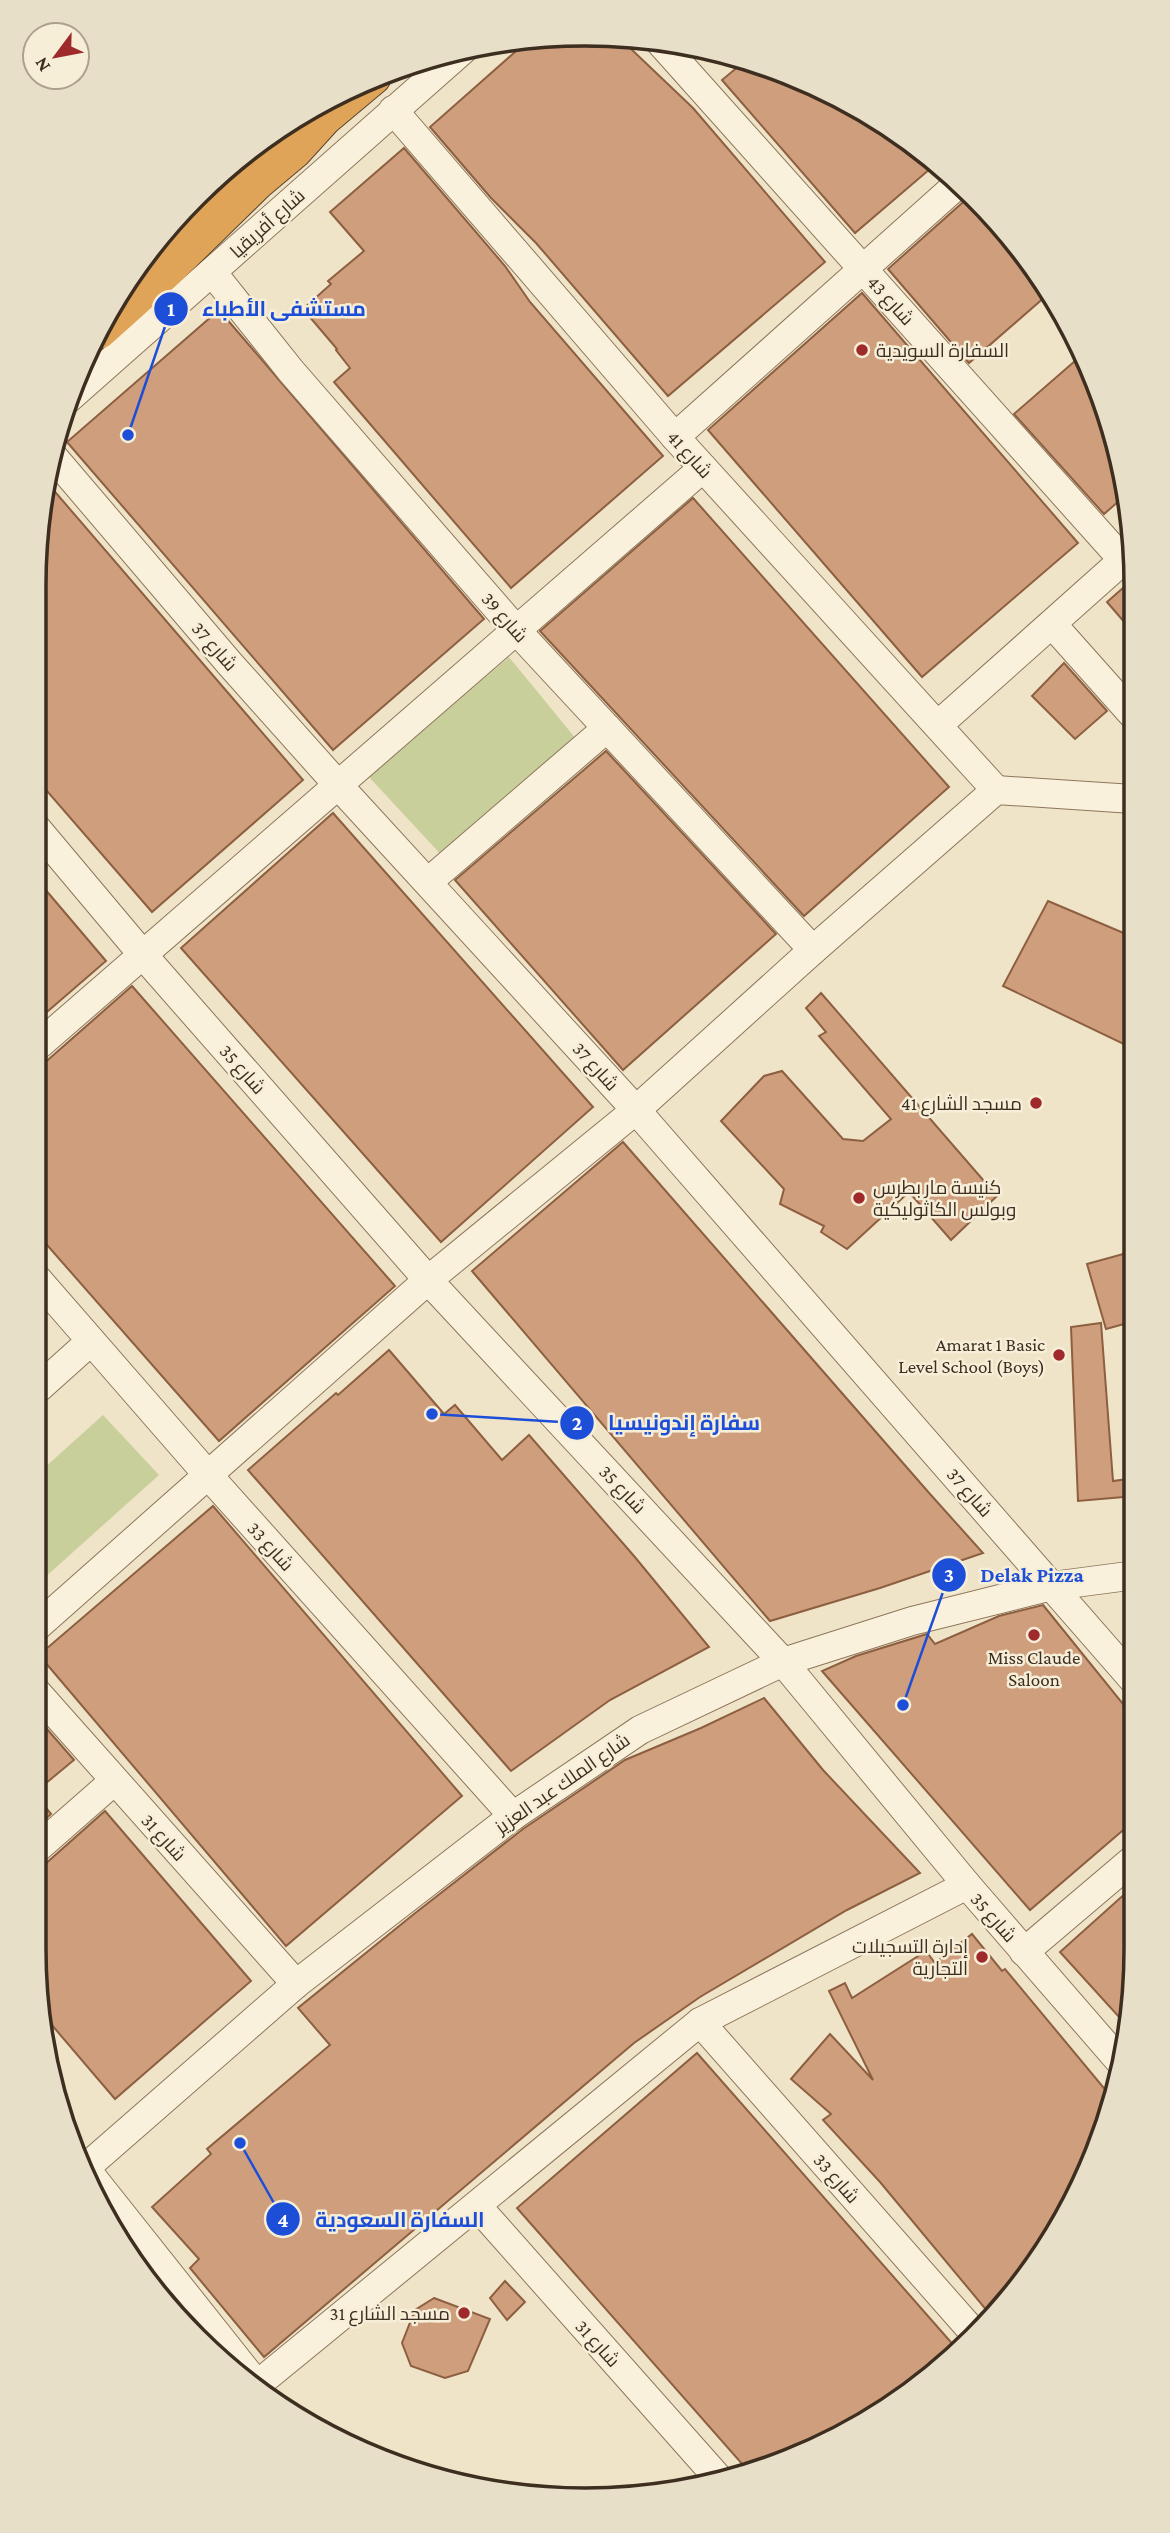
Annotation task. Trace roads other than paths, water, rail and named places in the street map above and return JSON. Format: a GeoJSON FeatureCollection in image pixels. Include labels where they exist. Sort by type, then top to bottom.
{"type":"FeatureCollection","features":[{"type":"Feature","properties":{"kind":"highway","name":"شارع أفريقيا"},"geometry":{"type":"LineString","coordinates":[[121,310],[256,181],[285,139],[300,127]]}},
{"type":"Feature","properties":{"kind":"street","name":"شارع 43"},"geometry":{"type":"LineString","coordinates":[[669,52],[862,268],[1123,551]]}},
{"type":"Feature","properties":{"kind":"street","name":"شارع أفريقيا"},"geometry":{"type":"LineString","coordinates":[[86,383],[446,64]]}},
{"type":"Feature","properties":{"kind":"street","name":"شارع 41"},"geometry":{"type":"LineString","coordinates":[[393,110],[675,438],[996,790]]}},
{"type":"Feature","properties":{"kind":"street"},"geometry":{"type":"LineString","coordinates":[[675,438],[952,190]]}},
{"type":"Feature","properties":{"kind":"street","name":"شارع 39"},"geometry":{"type":"LineString","coordinates":[[212,272],[291,371],[517,631],[813,950]]}},
{"type":"Feature","properties":{"kind":"street","name":"شارع 37"},"geometry":{"type":"LineString","coordinates":[[60,464],[230,664],[636,1110],[1124,1669]]}},
{"type":"Feature","properties":{"kind":"street"},"geometry":{"type":"LineString","coordinates":[[46,1039],[703,468]]}},
{"type":"Feature","properties":{"kind":"street"},"geometry":{"type":"LineString","coordinates":[[938,725],[1123,560]]}},
{"type":"Feature","properties":{"kind":"street"},"geometry":{"type":"LineString","coordinates":[[1052,624],[1124,705]]}},
{"type":"Feature","properties":{"kind":"street"},"geometry":{"type":"LineString","coordinates":[[428,882],[607,728]]}},
{"type":"Feature","properties":{"kind":"street"},"geometry":{"type":"LineString","coordinates":[[46,1618],[428,1280],[636,1110],[996,790],[1124,798]]}},
{"type":"Feature","properties":{"kind":"street","name":"شارع 35"},"geometry":{"type":"LineString","coordinates":[[46,839],[143,955],[428,1280],[783,1662],[967,1885],[1114,2054]]}},
{"type":"Feature","properties":{"kind":"street","name":"شارع 33"},"geometry":{"type":"LineString","coordinates":[[46,1289],[208,1475],[513,1816]]}},
{"type":"Feature","properties":{"kind":"street"},"geometry":{"type":"LineString","coordinates":[[46,1381],[91,1341]]}},
{"type":"Feature","properties":{"kind":"street","name":"شارع الملك عبد العزيز"},"geometry":{"type":"LineString","coordinates":[[91,2163],[296,1984],[513,1816],[640,1730],[783,1662],[912,1621],[1052,1586],[1124,1577]]}},
{"type":"Feature","properties":{"kind":"street","name":"شارع 31"},"geometry":{"type":"LineString","coordinates":[[46,1703],[296,1984]]}},
{"type":"Feature","properties":{"kind":"street"},"geometry":{"type":"LineString","coordinates":[[46,1841],[114,1781]]}},
{"type":"Feature","properties":{"kind":"street"},"geometry":{"type":"LineString","coordinates":[[1024,1952],[1124,1867]]}},
{"type":"Feature","properties":{"kind":"street"},"geometry":{"type":"LineString","coordinates":[[262,2379],[700,2022],[967,1885]]}},
{"type":"Feature","properties":{"kind":"street","name":"شارع 33"},"geometry":{"type":"LineString","coordinates":[[700,2022],[968,2327]]}},
{"type":"Feature","properties":{"kind":"street"},"geometry":{"type":"LineString","coordinates":[[106,2196],[241,2364]]}},
{"type":"Feature","properties":{"kind":"street","name":"شارع 31"},"geometry":{"type":"LineString","coordinates":[[477,2206],[713,2472]]}},
{"type":"Feature","properties":{"kind":"place","name":"السفارة السويدية"},"geometry":{"type":"Point","coordinates":[862,350]}},
{"type":"Feature","properties":{"kind":"place","name":"مستشفی الأطباء"},"geometry":{"type":"Point","coordinates":[128,435]}},
{"type":"Feature","properties":{"kind":"place","name":"مسجد الشارع 41"},"geometry":{"type":"Point","coordinates":[1036,1103]}},
{"type":"Feature","properties":{"kind":"place","name":"كنيسة مار بطرس وبولس الكاثوليكية"},"geometry":{"type":"Point","coordinates":[859,1198]}},
{"type":"Feature","properties":{"kind":"place","name":"Amarat 1 Basic Level School (Boys)"},"geometry":{"type":"Point","coordinates":[1059,1355]}},
{"type":"Feature","properties":{"kind":"place","name":"سفارة إندونيسيا"},"geometry":{"type":"Point","coordinates":[432,1414]}},
{"type":"Feature","properties":{"kind":"place","name":"Miss Claude Saloon"},"geometry":{"type":"Point","coordinates":[1034,1635]}},
{"type":"Feature","properties":{"kind":"place","name":"Delak Pizza"},"geometry":{"type":"Point","coordinates":[903,1705]}},
{"type":"Feature","properties":{"kind":"place","name":"إدارة التسجيلات التجارية"},"geometry":{"type":"Point","coordinates":[982,1957]}},
{"type":"Feature","properties":{"kind":"place","name":"السفارة السعودية"},"geometry":{"type":"Point","coordinates":[240,2143]}},
{"type":"Feature","properties":{"kind":"place","name":"مسجد الشارع 31"},"geometry":{"type":"Point","coordinates":[464,2313]}}]}
